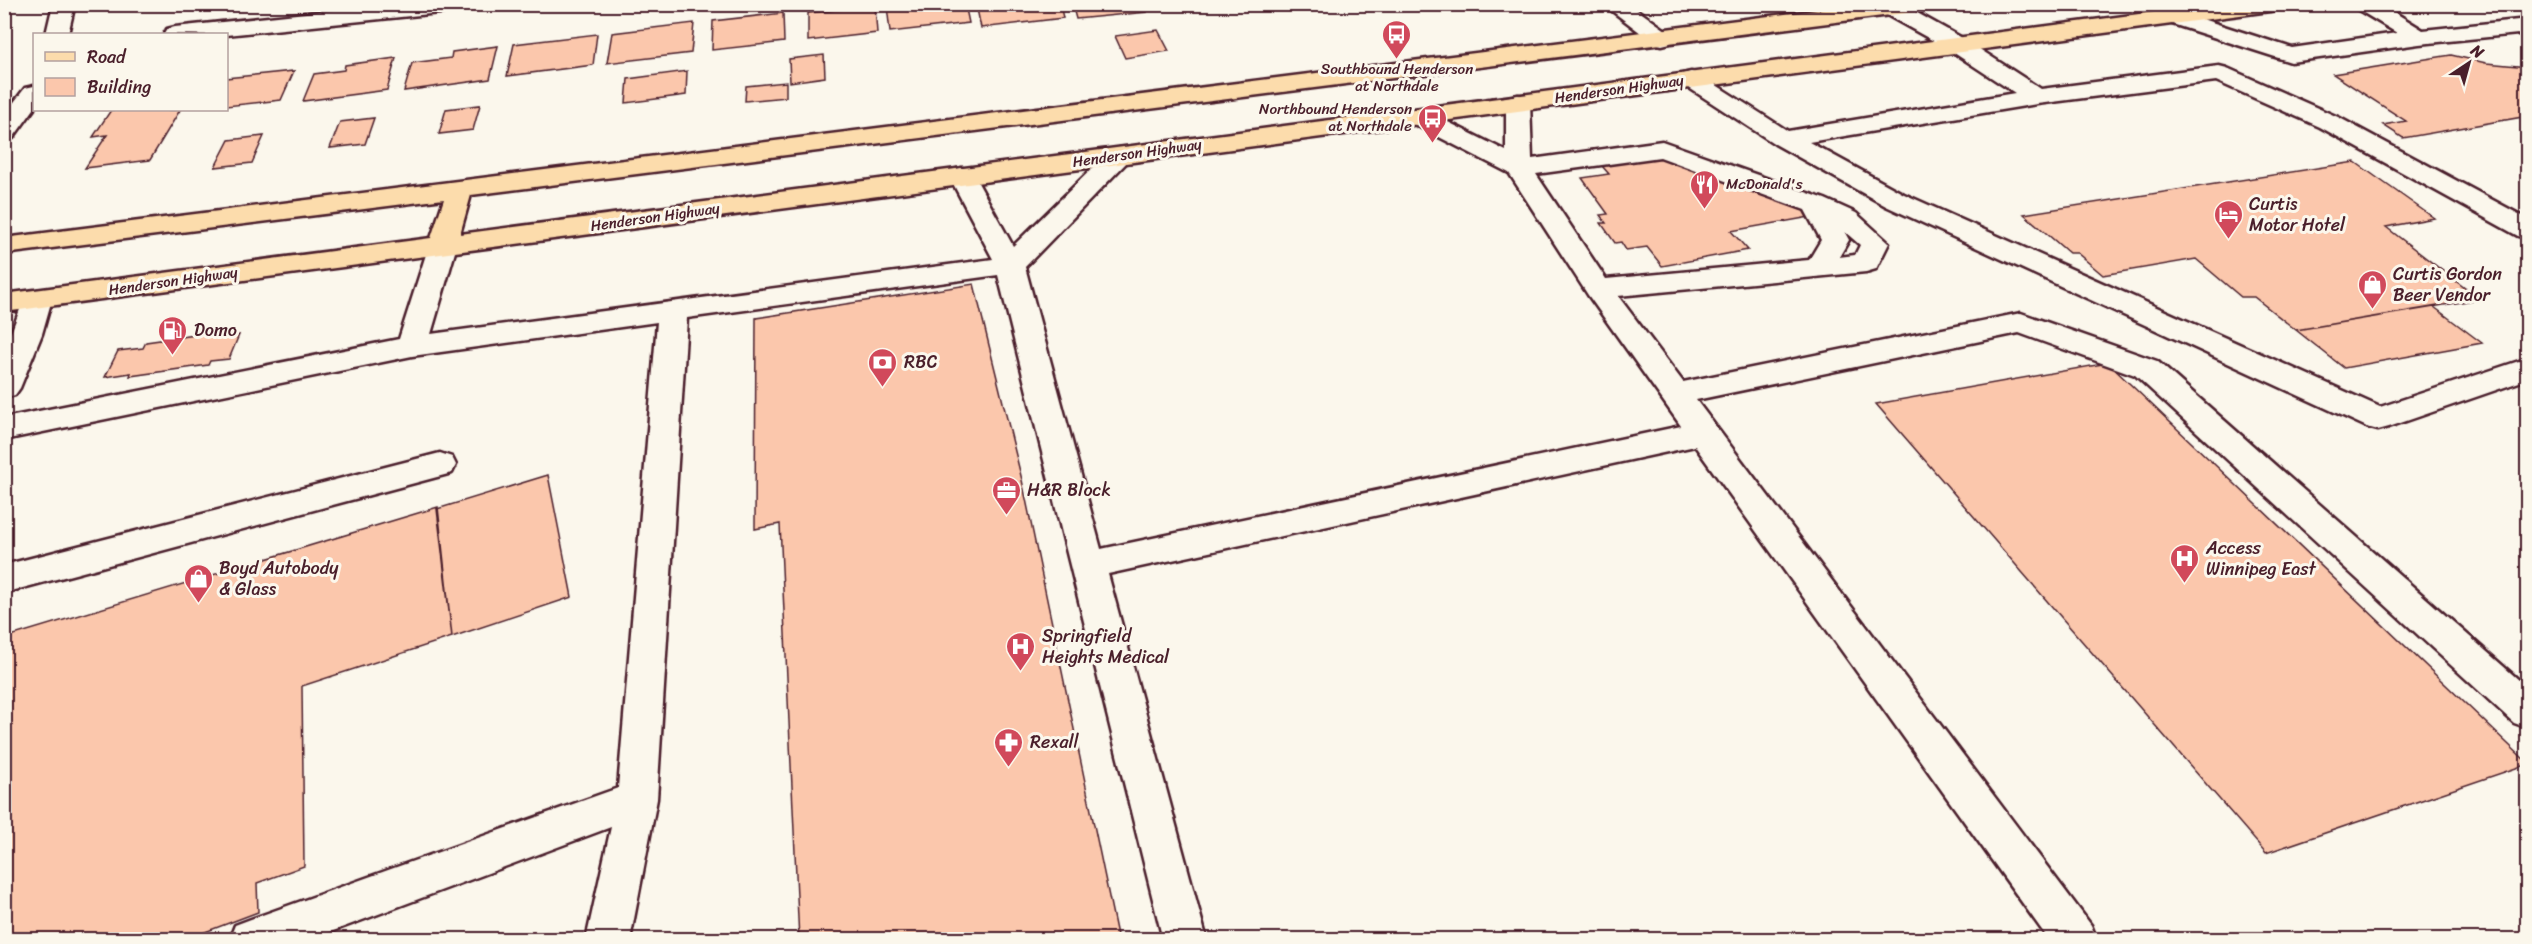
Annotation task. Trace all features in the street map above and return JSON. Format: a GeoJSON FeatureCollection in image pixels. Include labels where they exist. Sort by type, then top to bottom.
{"type":"FeatureCollection","features":[{"type":"Feature","properties":{"kind":"main road","name":"Henderson Highway"},"geometry":{"type":"LineString","coordinates":[[4,246],[460,189],[1032,142],[1662,38],[1888,6],[1922,4]]}},
{"type":"Feature","properties":{"kind":"main road","name":"Henderson Highway"},"geometry":{"type":"LineString","coordinates":[[4,303],[962,176],[1032,142],[1119,156],[2270,4]]}},
{"type":"Feature","properties":{"kind":"main road"},"geometry":{"type":"LineString","coordinates":[[443,245],[460,189]]}},
{"type":"Feature","properties":{"kind":"street"},"geometry":{"type":"LineString","coordinates":[[57,33],[64,4]]}},
{"type":"Feature","properties":{"kind":"street"},"geometry":{"type":"LineString","coordinates":[[182,33],[347,10],[459,4]]}},
{"type":"Feature","properties":{"kind":"street"},"geometry":{"type":"LineString","coordinates":[[1614,4],[1662,38]]}},
{"type":"Feature","properties":{"kind":"street"},"geometry":{"type":"LineString","coordinates":[[2365,4],[2419,37]]}},
{"type":"Feature","properties":{"kind":"street"},"geometry":{"type":"LineString","coordinates":[[1888,6],[1956,44],[2037,98]]}},
{"type":"Feature","properties":{"kind":"street"},"geometry":{"type":"LineString","coordinates":[[2174,17],[2290,55],[2419,37],[2528,26]]}},
{"type":"Feature","properties":{"kind":"street"},"geometry":{"type":"LineString","coordinates":[[2174,17],[2219,72],[2329,122],[2528,230]]}},
{"type":"Feature","properties":{"kind":"street"},"geometry":{"type":"LineString","coordinates":[[1784,139],[2037,98],[2219,72]]}},
{"type":"Feature","properties":{"kind":"street"},"geometry":{"type":"LineString","coordinates":[[1691,80],[1784,139],[1895,200],[2378,419],[2528,368]]}},
{"type":"Feature","properties":{"kind":"street"},"geometry":{"type":"LineString","coordinates":[[4,133],[33,94]]}},
{"type":"Feature","properties":{"kind":"street"},"geometry":{"type":"LineString","coordinates":[[1518,102],[1519,168]]}},
{"type":"Feature","properties":{"kind":"street"},"geometry":{"type":"LineString","coordinates":[[1417,116],[1519,168],[1598,289],[2075,939]]}},
{"type":"Feature","properties":{"kind":"street"},"geometry":{"type":"LineString","coordinates":[[1519,168],[1662,149],[1816,205],[1846,219],[1875,243],[1866,263],[1598,289]]}},
{"type":"Feature","properties":{"kind":"street"},"geometry":{"type":"LineString","coordinates":[[4,429],[412,346],[1011,264],[1119,156]]}},
{"type":"Feature","properties":{"kind":"street"},"geometry":{"type":"LineString","coordinates":[[962,176],[1011,264],[1185,939]]}},
{"type":"Feature","properties":{"kind":"street"},"geometry":{"type":"LineString","coordinates":[[1816,205],[1835,240],[1819,268]]}},
{"type":"Feature","properties":{"kind":"street"},"geometry":{"type":"LineString","coordinates":[[412,346],[443,245]]}},
{"type":"Feature","properties":{"kind":"street"},"geometry":{"type":"LineString","coordinates":[[4,388],[27,334],[38,299]]}},
{"type":"Feature","properties":{"kind":"street"},"geometry":{"type":"LineString","coordinates":[[608,939],[637,799],[673,310]]}},
{"type":"Feature","properties":{"kind":"street"},"geometry":{"type":"LineString","coordinates":[[1675,394],[2021,323],[2146,368],[2528,712]]}},
{"type":"Feature","properties":{"kind":"street"},"geometry":{"type":"LineString","coordinates":[[1088,565],[1703,433]]}},
{"type":"Feature","properties":{"kind":"street"},"geometry":{"type":"LineString","coordinates":[[4,579],[440,465]]}},
{"type":"Feature","properties":{"kind":"street"},"geometry":{"type":"LineString","coordinates":[[251,939],[637,799]]}},
{"type":"Feature","properties":{"kind":"building"},"geometry":{"type":"Polygon","coordinates":[[[965,4],[969,23],[890,32],[887,6],[965,4]]]}},
{"type":"Feature","properties":{"kind":"building"},"geometry":{"type":"Polygon","coordinates":[[[976,4],[1060,4],[1063,18],[981,28],[976,4]]]}},
{"type":"Feature","properties":{"kind":"building"},"geometry":{"type":"Polygon","coordinates":[[[1072,4],[1144,4],[1147,12],[1076,19],[1072,4]]]}},
{"type":"Feature","properties":{"kind":"building"},"geometry":{"type":"Polygon","coordinates":[[[875,6],[877,33],[808,41],[808,13],[875,6]]]}},
{"type":"Feature","properties":{"kind":"building"},"geometry":{"type":"Polygon","coordinates":[[[783,13],[784,42],[712,50],[713,21],[783,13]]]}},
{"type":"Feature","properties":{"kind":"building"},"geometry":{"type":"Polygon","coordinates":[[[694,23],[691,53],[607,63],[612,33],[694,23]]]}},
{"type":"Feature","properties":{"kind":"building"},"geometry":{"type":"Polygon","coordinates":[[[1158,30],[1169,51],[1125,58],[1115,36],[1158,30]]]}},
{"type":"Feature","properties":{"kind":"building"},"geometry":{"type":"Polygon","coordinates":[[[597,34],[593,65],[507,76],[514,44],[597,34]]]}},
{"type":"Feature","properties":{"kind":"building"},"geometry":{"type":"Polygon","coordinates":[[[498,46],[490,79],[404,91],[412,63],[451,58],[452,52],[498,46]]]}},
{"type":"Feature","properties":{"kind":"building"},"geometry":{"type":"Polygon","coordinates":[[[824,55],[825,77],[790,82],[789,59],[824,55]]]}},
{"type":"Feature","properties":{"kind":"building"},"geometry":{"type":"Polygon","coordinates":[[[2451,55],[2486,63],[2528,67],[2528,116],[2403,138],[2383,125],[2406,121],[2333,74],[2451,55]]]}},
{"type":"Feature","properties":{"kind":"building"},"geometry":{"type":"Polygon","coordinates":[[[396,58],[387,90],[303,101],[314,74],[344,70],[345,65],[396,58]]]}},
{"type":"Feature","properties":{"kind":"building"},"geometry":{"type":"Polygon","coordinates":[[[294,71],[281,100],[228,106],[228,78],[294,71]]]}},
{"type":"Feature","properties":{"kind":"building"},"geometry":{"type":"Polygon","coordinates":[[[687,71],[686,95],[626,103],[628,79],[687,71]]]}},
{"type":"Feature","properties":{"kind":"building"},"geometry":{"type":"Polygon","coordinates":[[[786,82],[786,97],[745,101],[746,86],[786,82]]]}},
{"type":"Feature","properties":{"kind":"building"},"geometry":{"type":"Polygon","coordinates":[[[480,105],[473,130],[439,134],[446,109],[480,105]]]}},
{"type":"Feature","properties":{"kind":"building"},"geometry":{"type":"Polygon","coordinates":[[[110,111],[179,111],[150,160],[85,168],[107,135],[93,137],[110,111]]]}},
{"type":"Feature","properties":{"kind":"building"},"geometry":{"type":"Polygon","coordinates":[[[374,118],[365,144],[330,148],[340,122],[374,118]]]}},
{"type":"Feature","properties":{"kind":"building"},"geometry":{"type":"Polygon","coordinates":[[[264,136],[252,163],[215,167],[229,140],[264,136]]]}},
{"type":"Feature","properties":{"kind":"building","name":"McDonald's"},"geometry":{"type":"Polygon","coordinates":[[[1666,156],[1801,207],[1810,217],[1731,231],[1748,250],[1662,266],[1647,247],[1626,250],[1621,242],[1615,243],[1601,223],[1606,223],[1600,215],[1608,214],[1582,178],[1609,174],[1602,166],[1666,156]]]}},
{"type":"Feature","properties":{"kind":"building","name":"Curtis Motor Hotel"},"geometry":{"type":"Polygon","coordinates":[[[2355,162],[2434,218],[2386,227],[2479,299],[2296,330],[2254,297],[2241,297],[2196,259],[2103,275],[2077,253],[2069,253],[2024,214],[2355,162]]]}},
{"type":"Feature","properties":{"kind":"building"},"geometry":{"type":"Polygon","coordinates":[[[974,284],[1022,480],[1118,940],[799,940],[780,524],[755,529],[756,318],[974,284]]]}},
{"type":"Feature","properties":{"kind":"building"},"geometry":{"type":"Polygon","coordinates":[[[2434,307],[2482,343],[2344,368],[2296,330],[2434,307]]]}},
{"type":"Feature","properties":{"kind":"building","name":"Domo"},"geometry":{"type":"Polygon","coordinates":[[[224,331],[221,337],[239,335],[229,359],[210,361],[208,365],[130,376],[131,373],[105,377],[118,351],[143,348],[146,342],[224,331]]]}},
{"type":"Feature","properties":{"kind":"building","name":"Access Winnipeg East"},"geometry":{"type":"Polygon","coordinates":[[[2108,363],[2528,764],[2266,853],[1876,404],[2108,363]]]}},
{"type":"Feature","properties":{"kind":"building"},"geometry":{"type":"Polygon","coordinates":[[[548,475],[572,597],[452,637],[437,509],[548,475]]]}},
{"type":"Feature","properties":{"kind":"building"},"geometry":{"type":"Polygon","coordinates":[[[438,507],[452,637],[302,686],[304,866],[257,883],[258,912],[184,940],[4,940],[4,638],[438,507]]]}},
{"type":"Feature","properties":{"kind":"place","name":"Southbound Henderson at Northdale"},"geometry":{"type":"Point","coordinates":[1397,60]}},
{"type":"Feature","properties":{"kind":"place","name":"Northbound Henderson at Northdale"},"geometry":{"type":"Point","coordinates":[1433,144]}},
{"type":"Feature","properties":{"kind":"place","name":"McDonald's"},"geometry":{"type":"Point","coordinates":[1705,210]}},
{"type":"Feature","properties":{"kind":"place","name":"Curtis Motor Hotel"},"geometry":{"type":"Point","coordinates":[2228,240]}},
{"type":"Feature","properties":{"kind":"place","name":"Curtis Gordon Beer Vendor"},"geometry":{"type":"Point","coordinates":[2372,310]}},
{"type":"Feature","properties":{"kind":"place","name":"Domo"},"geometry":{"type":"Point","coordinates":[173,356]}},
{"type":"Feature","properties":{"kind":"place","name":"RBC"},"geometry":{"type":"Point","coordinates":[883,388]}},
{"type":"Feature","properties":{"kind":"place","name":"H&R Block"},"geometry":{"type":"Point","coordinates":[1006,516]}},
{"type":"Feature","properties":{"kind":"place","name":"Access Winnipeg East"},"geometry":{"type":"Point","coordinates":[2185,584]}},
{"type":"Feature","properties":{"kind":"place","name":"Boyd Autobody & Glass"},"geometry":{"type":"Point","coordinates":[198,604]}},
{"type":"Feature","properties":{"kind":"place","name":"Springfield Heights Medical"},"geometry":{"type":"Point","coordinates":[1021,672]}},
{"type":"Feature","properties":{"kind":"place","name":"Rexall"},"geometry":{"type":"Point","coordinates":[1009,768]}}]}
